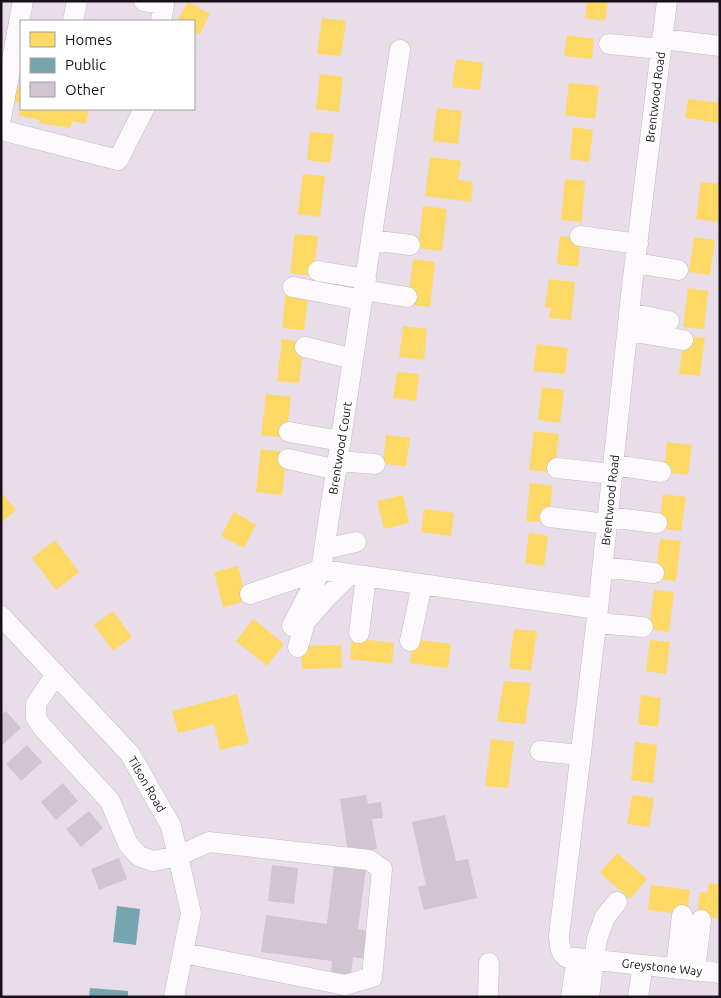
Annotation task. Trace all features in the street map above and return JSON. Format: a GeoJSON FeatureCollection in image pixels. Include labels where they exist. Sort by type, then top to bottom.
{"type":"FeatureCollection","features":[{"type":"Feature","properties":{"kind":"street"},"geometry":{"type":"LineString","coordinates":[[1,118],[23,1]]}},
{"type":"Feature","properties":{"kind":"street"},"geometry":{"type":"LineString","coordinates":[[73,20],[77,1]]}},
{"type":"Feature","properties":{"kind":"street"},"geometry":{"type":"LineString","coordinates":[[144,1],[164,4],[161,20]]}},
{"type":"Feature","properties":{"kind":"street","name":"Brentwood Road"},"geometry":{"type":"LineString","coordinates":[[592,960],[566,957],[561,952],[559,936],[598,616],[628,322],[667,1]]}},
{"type":"Feature","properties":{"kind":"street"},"geometry":{"type":"LineString","coordinates":[[610,44],[720,46]]}},
{"type":"Feature","properties":{"kind":"street","name":"Brentwood Court"},"geometry":{"type":"LineString","coordinates":[[358,575],[327,597],[305,622],[292,642],[321,570],[400,50]]}},
{"type":"Feature","properties":{"kind":"street"},"geometry":{"type":"LineString","coordinates":[[1,130],[118,160],[143,110]]}},
{"type":"Feature","properties":{"kind":"street"},"geometry":{"type":"LineString","coordinates":[[580,236],[638,244]]}},
{"type":"Feature","properties":{"kind":"street"},"geometry":{"type":"LineString","coordinates":[[371,240],[410,245]]}},
{"type":"Feature","properties":{"kind":"street"},"geometry":{"type":"LineString","coordinates":[[635,263],[678,270]]}},
{"type":"Feature","properties":{"kind":"street"},"geometry":{"type":"LineString","coordinates":[[318,271],[364,290]]}},
{"type":"Feature","properties":{"kind":"street"},"geometry":{"type":"LineString","coordinates":[[293,287],[364,290],[407,297]]}},
{"type":"Feature","properties":{"kind":"street"},"geometry":{"type":"LineString","coordinates":[[628,322],[669,321]]}},
{"type":"Feature","properties":{"kind":"street"},"geometry":{"type":"LineString","coordinates":[[628,322],[683,340]]}},
{"type":"Feature","properties":{"kind":"street"},"geometry":{"type":"LineString","coordinates":[[305,347],[353,359]]}},
{"type":"Feature","properties":{"kind":"street"},"geometry":{"type":"LineString","coordinates":[[289,432],[338,457]]}},
{"type":"Feature","properties":{"kind":"street"},"geometry":{"type":"LineString","coordinates":[[288,459],[338,457],[375,464]]}},
{"type":"Feature","properties":{"kind":"street"},"geometry":{"type":"LineString","coordinates":[[557,468],[661,472]]}},
{"type":"Feature","properties":{"kind":"street"},"geometry":{"type":"LineString","coordinates":[[550,517],[657,523]]}},
{"type":"Feature","properties":{"kind":"street"},"geometry":{"type":"LineString","coordinates":[[324,549],[356,542]]}},
{"type":"Feature","properties":{"kind":"street"},"geometry":{"type":"LineString","coordinates":[[603,566],[654,573]]}},
{"type":"Feature","properties":{"kind":"street"},"geometry":{"type":"LineString","coordinates":[[250,594],[321,570],[422,584],[598,616],[643,627]]}},
{"type":"Feature","properties":{"kind":"street"},"geometry":{"type":"LineString","coordinates":[[358,575],[359,634]]}},
{"type":"Feature","properties":{"kind":"street"},"geometry":{"type":"LineString","coordinates":[[410,641],[422,584]]}},
{"type":"Feature","properties":{"kind":"street","name":"Tilson Road"},"geometry":{"type":"LineString","coordinates":[[1,616],[130,754],[171,826],[191,913],[174,997]]}},
{"type":"Feature","properties":{"kind":"street"},"geometry":{"type":"LineString","coordinates":[[56,674],[36,704],[36,718],[110,801],[128,844],[139,856],[153,861],[178,856],[209,842],[369,860],[382,869],[376,981],[345,985],[183,953]]}},
{"type":"Feature","properties":{"kind":"street"},"geometry":{"type":"LineString","coordinates":[[540,752],[581,754]]}},
{"type":"Feature","properties":{"kind":"street"},"geometry":{"type":"LineString","coordinates":[[588,997],[592,960],[597,939],[605,917],[618,902]]}},
{"type":"Feature","properties":{"kind":"street"},"geometry":{"type":"LineString","coordinates":[[686,970],[692,918]]}},
{"type":"Feature","properties":{"kind":"street"},"geometry":{"type":"LineString","coordinates":[[571,997],[592,960]]}},
{"type":"Feature","properties":{"kind":"street","name":"Greystone Way"},"geometry":{"type":"LineString","coordinates":[[592,960],[720,973]]}},
{"type":"Feature","properties":{"kind":"street"},"geometry":{"type":"LineString","coordinates":[[488,994],[489,963]]}},
{"type":"Feature","properties":{"kind":"street"},"geometry":{"type":"LineString","coordinates":[[638,997],[643,965]]}},
{"type":"Feature","properties":{"kind":"building: Homes"},"geometry":{"type":"Polygon","coordinates":[[[587,1],[608,1],[605,21],[585,18],[587,1]]]}},
{"type":"Feature","properties":{"kind":"building: Homes"},"geometry":{"type":"Polygon","coordinates":[[[188,2],[210,14],[199,35],[195,33],[195,20],[178,20],[188,2]]]}},
{"type":"Feature","properties":{"kind":"building: Homes"},"geometry":{"type":"Polygon","coordinates":[[[322,18],[346,21],[341,56],[317,54],[322,18]]]}},
{"type":"Feature","properties":{"kind":"building: Homes"},"geometry":{"type":"Polygon","coordinates":[[[567,35],[594,39],[592,59],[564,56],[567,35]]]}},
{"type":"Feature","properties":{"kind":"building: Homes"},"geometry":{"type":"Polygon","coordinates":[[[456,59],[483,63],[480,90],[452,87],[456,59]]]}},
{"type":"Feature","properties":{"kind":"building: Homes"},"geometry":{"type":"Polygon","coordinates":[[[320,74],[343,77],[339,112],[316,109],[320,74]]]}},
{"type":"Feature","properties":{"kind":"building: Homes"},"geometry":{"type":"Polygon","coordinates":[[[569,83],[599,86],[595,119],[565,115],[569,83]]]}},
{"type":"Feature","properties":{"kind":"building: Homes"},"geometry":{"type":"Polygon","coordinates":[[[14,86],[20,87],[20,103],[11,102],[14,86]]]}},
{"type":"Feature","properties":{"kind":"building: Homes"},"geometry":{"type":"Polygon","coordinates":[[[688,99],[720,103],[720,123],[685,118],[688,99]]]}},
{"type":"Feature","properties":{"kind":"building: Homes"},"geometry":{"type":"Polygon","coordinates":[[[437,108],[462,111],[458,144],[433,141],[437,108]]]}},
{"type":"Feature","properties":{"kind":"building: Homes"},"geometry":{"type":"Polygon","coordinates":[[[20,109],[89,110],[86,124],[72,121],[70,128],[39,123],[40,120],[19,116],[20,109]]]}},
{"type":"Feature","properties":{"kind":"building: Homes"},"geometry":{"type":"Polygon","coordinates":[[[573,127],[593,130],[589,162],[570,159],[573,127]]]}},
{"type":"Feature","properties":{"kind":"building: Homes"},"geometry":{"type":"Polygon","coordinates":[[[310,132],[334,134],[330,163],[307,160],[310,132]]]}},
{"type":"Feature","properties":{"kind":"building: Homes"},"geometry":{"type":"Polygon","coordinates":[[[430,157],[461,161],[458,180],[473,182],[471,202],[425,196],[430,157]]]}},
{"type":"Feature","properties":{"kind":"building: Homes"},"geometry":{"type":"Polygon","coordinates":[[[303,174],[325,176],[320,217],[298,214],[303,174]]]}},
{"type":"Feature","properties":{"kind":"building: Homes"},"geometry":{"type":"Polygon","coordinates":[[[565,179],[585,181],[582,222],[561,220],[565,179]]]}},
{"type":"Feature","properties":{"kind":"building: Homes"},"geometry":{"type":"Polygon","coordinates":[[[701,182],[720,184],[718,222],[696,219],[701,182]]]}},
{"type":"Feature","properties":{"kind":"building: Homes"},"geometry":{"type":"Polygon","coordinates":[[[423,206],[447,209],[442,251],[418,248],[423,206]]]}},
{"type":"Feature","properties":{"kind":"building: Homes"},"geometry":{"type":"Polygon","coordinates":[[[295,234],[318,236],[313,276],[290,273],[295,234]]]}},
{"type":"Feature","properties":{"kind":"building: Homes"},"geometry":{"type":"Polygon","coordinates":[[[560,236],[581,239],[578,267],[557,264],[560,236]]]}},
{"type":"Feature","properties":{"kind":"building: Homes"},"geometry":{"type":"Polygon","coordinates":[[[694,237],[715,240],[710,275],[689,272],[694,237]]]}},
{"type":"Feature","properties":{"kind":"building: Homes"},"geometry":{"type":"Polygon","coordinates":[[[413,259],[435,262],[430,307],[408,305],[413,259]]]}},
{"type":"Feature","properties":{"kind":"building: Homes"},"geometry":{"type":"Polygon","coordinates":[[[549,279],[575,282],[571,320],[549,318],[551,308],[545,307],[549,279]]]}},
{"type":"Feature","properties":{"kind":"building: Homes"},"geometry":{"type":"Polygon","coordinates":[[[688,288],[708,291],[704,329],[683,327],[688,288]]]}},
{"type":"Feature","properties":{"kind":"building: Homes"},"geometry":{"type":"Polygon","coordinates":[[[286,290],[309,293],[304,330],[282,328],[286,290]]]}},
{"type":"Feature","properties":{"kind":"building: Homes"},"geometry":{"type":"Polygon","coordinates":[[[403,326],[427,329],[424,360],[399,357],[403,326]]]}},
{"type":"Feature","properties":{"kind":"building: Homes"},"geometry":{"type":"Polygon","coordinates":[[[684,336],[705,338],[700,376],[679,374],[684,336]]]}},
{"type":"Feature","properties":{"kind":"building: Homes"},"geometry":{"type":"Polygon","coordinates":[[[282,339],[304,342],[299,383],[277,381],[282,339]]]}},
{"type":"Feature","properties":{"kind":"building: Homes"},"geometry":{"type":"Polygon","coordinates":[[[537,344],[568,348],[565,374],[533,371],[537,344]]]}},
{"type":"Feature","properties":{"kind":"building: Homes"},"geometry":{"type":"Polygon","coordinates":[[[397,372],[419,374],[416,401],[393,398],[397,372]]]}},
{"type":"Feature","properties":{"kind":"building: Homes"},"geometry":{"type":"Polygon","coordinates":[[[542,387],[564,390],[560,423],[538,420],[542,387]]]}},
{"type":"Feature","properties":{"kind":"building: Homes"},"geometry":{"type":"Polygon","coordinates":[[[266,394],[291,397],[286,438],[261,435],[266,394]]]}},
{"type":"Feature","properties":{"kind":"building: Homes"},"geometry":{"type":"Polygon","coordinates":[[[534,431],[559,434],[554,473],[529,470],[534,431]]]}},
{"type":"Feature","properties":{"kind":"building: Homes"},"geometry":{"type":"Polygon","coordinates":[[[386,435],[410,438],[406,466],[383,464],[386,435]]]}},
{"type":"Feature","properties":{"kind":"building: Homes"},"geometry":{"type":"Polygon","coordinates":[[[667,442],[692,445],[688,475],[664,472],[667,442]]]}},
{"type":"Feature","properties":{"kind":"building: Homes"},"geometry":{"type":"Polygon","coordinates":[[[261,449],[287,452],[282,495],[256,492],[261,449]]]}},
{"type":"Feature","properties":{"kind":"building: Homes"},"geometry":{"type":"Polygon","coordinates":[[[530,483],[553,486],[548,523],[526,521],[530,483]]]}},
{"type":"Feature","properties":{"kind":"building: Homes"},"geometry":{"type":"Polygon","coordinates":[[[1,492],[16,510],[1,523],[1,492]]]}},
{"type":"Feature","properties":{"kind":"building: Homes"},"geometry":{"type":"Polygon","coordinates":[[[663,494],[686,497],[681,531],[659,528],[663,494]]]}},
{"type":"Feature","properties":{"kind":"building: Homes"},"geometry":{"type":"Polygon","coordinates":[[[403,495],[409,523],[384,529],[377,501],[403,495]]]}},
{"type":"Feature","properties":{"kind":"building: Homes"},"geometry":{"type":"Polygon","coordinates":[[[424,509],[454,513],[451,536],[421,532],[424,509]]]}},
{"type":"Feature","properties":{"kind":"building: Homes"},"geometry":{"type":"Polygon","coordinates":[[[234,512],[256,525],[244,548],[221,536],[234,512]]]}},
{"type":"Feature","properties":{"kind":"building: Homes"},"geometry":{"type":"Polygon","coordinates":[[[529,533],[548,536],[544,566],[525,563],[529,533]]]}},
{"type":"Feature","properties":{"kind":"building: Homes"},"geometry":{"type":"Polygon","coordinates":[[[660,539],[681,541],[676,581],[655,579],[660,539]]]}},
{"type":"Feature","properties":{"kind":"building: Homes"},"geometry":{"type":"Polygon","coordinates":[[[55,540],[79,572],[56,590],[32,558],[55,540]]]}},
{"type":"Feature","properties":{"kind":"building: Homes"},"geometry":{"type":"Polygon","coordinates":[[[238,566],[247,601],[223,607],[214,572],[238,566]]]}},
{"type":"Feature","properties":{"kind":"building: Homes"},"geometry":{"type":"Polygon","coordinates":[[[654,590],[674,592],[669,632],[649,629],[654,590]]]}},
{"type":"Feature","properties":{"kind":"building: Homes"},"geometry":{"type":"Polygon","coordinates":[[[113,611],[132,637],[113,651],[94,625],[113,611]]]}},
{"type":"Feature","properties":{"kind":"building: Homes"},"geometry":{"type":"Polygon","coordinates":[[[253,619],[284,644],[267,666],[236,641],[253,619]]]}},
{"type":"Feature","properties":{"kind":"building: Homes"},"geometry":{"type":"Polygon","coordinates":[[[514,629],[537,631],[531,671],[509,668],[514,629]]]}},
{"type":"Feature","properties":{"kind":"building: Homes"},"geometry":{"type":"Polygon","coordinates":[[[352,638],[394,643],[392,664],[350,659],[352,638]]]}},
{"type":"Feature","properties":{"kind":"building: Homes"},"geometry":{"type":"Polygon","coordinates":[[[413,639],[451,644],[448,668],[410,663],[413,639]]]}},
{"type":"Feature","properties":{"kind":"building: Homes"},"geometry":{"type":"Polygon","coordinates":[[[650,640],[670,642],[666,674],[646,671],[650,640]]]}},
{"type":"Feature","properties":{"kind":"building: Homes"},"geometry":{"type":"Polygon","coordinates":[[[341,645],[342,668],[302,669],[301,646],[341,645]]]}},
{"type":"Feature","properties":{"kind":"building: Homes"},"geometry":{"type":"Polygon","coordinates":[[[504,681],[531,683],[525,724],[497,721],[504,681]]]}},
{"type":"Feature","properties":{"kind":"building: Homes"},"geometry":{"type":"Polygon","coordinates":[[[237,694],[249,743],[220,750],[214,724],[178,733],[172,711],[237,694]]]}},
{"type":"Feature","properties":{"kind":"building: Homes"},"geometry":{"type":"Polygon","coordinates":[[[641,695],[661,698],[658,727],[638,724],[641,695]]]}},
{"type":"Feature","properties":{"kind":"building: Homes"},"geometry":{"type":"Polygon","coordinates":[[[491,739],[514,742],[508,788],[485,786],[491,739]]]}},
{"type":"Feature","properties":{"kind":"building: Homes"},"geometry":{"type":"Polygon","coordinates":[[[635,742],[657,745],[653,783],[631,780],[635,742]]]}},
{"type":"Feature","properties":{"kind":"building: Homes"},"geometry":{"type":"Polygon","coordinates":[[[632,795],[654,798],[649,827],[627,824],[632,795]]]}},
{"type":"Feature","properties":{"kind":"building: Homes"},"geometry":{"type":"Polygon","coordinates":[[[617,853],[647,879],[630,899],[600,873],[617,853]]]}},
{"type":"Feature","properties":{"kind":"building: Homes"},"geometry":{"type":"Polygon","coordinates":[[[709,883],[720,884],[720,919],[697,916],[700,892],[707,893],[709,883]]]}},
{"type":"Feature","properties":{"kind":"building: Homes"},"geometry":{"type":"Polygon","coordinates":[[[651,885],[690,890],[687,915],[648,910],[651,885]]]}},
{"type":"Feature","properties":{"kind":"building: Public"},"geometry":{"type":"Polygon","coordinates":[[[117,906],[140,909],[136,945],[113,942],[117,906]]]}},
{"type":"Feature","properties":{"kind":"building: Public"},"geometry":{"type":"Polygon","coordinates":[[[90,988],[128,991],[128,997],[89,997],[90,988]]]}},
{"type":"Feature","properties":{"kind":"building: Other"},"geometry":{"type":"Polygon","coordinates":[[[6,711],[21,728],[1,746],[1,715],[6,711]]]}},
{"type":"Feature","properties":{"kind":"building: Other"},"geometry":{"type":"Polygon","coordinates":[[[27,745],[42,762],[21,781],[6,764],[27,745]]]}},
{"type":"Feature","properties":{"kind":"building: Other"},"geometry":{"type":"Polygon","coordinates":[[[63,783],[78,801],[56,820],[41,802],[63,783]]]}},
{"type":"Feature","properties":{"kind":"building: Other"},"geometry":{"type":"Polygon","coordinates":[[[366,795],[368,804],[381,802],[383,818],[372,819],[377,849],[348,854],[340,799],[366,795]]]}},
{"type":"Feature","properties":{"kind":"building: Other"},"geometry":{"type":"Polygon","coordinates":[[[89,811],[103,828],[81,847],[66,829],[89,811]]]}},
{"type":"Feature","properties":{"kind":"building: Other"},"geometry":{"type":"Polygon","coordinates":[[[445,815],[456,861],[468,859],[477,898],[424,910],[418,887],[426,885],[412,822],[445,815]]]}},
{"type":"Feature","properties":{"kind":"building: Other"},"geometry":{"type":"Polygon","coordinates":[[[119,858],[127,879],[99,890],[91,869],[119,858]]]}},
{"type":"Feature","properties":{"kind":"building: Other"},"geometry":{"type":"Polygon","coordinates":[[[272,865],[298,868],[294,904],[268,901],[272,865]]]}},
{"type":"Feature","properties":{"kind":"building: Other"},"geometry":{"type":"Polygon","coordinates":[[[334,865],[366,869],[358,929],[370,931],[366,959],[353,957],[351,975],[331,972],[332,961],[261,952],[266,915],[327,924],[334,865]]]}}]}
